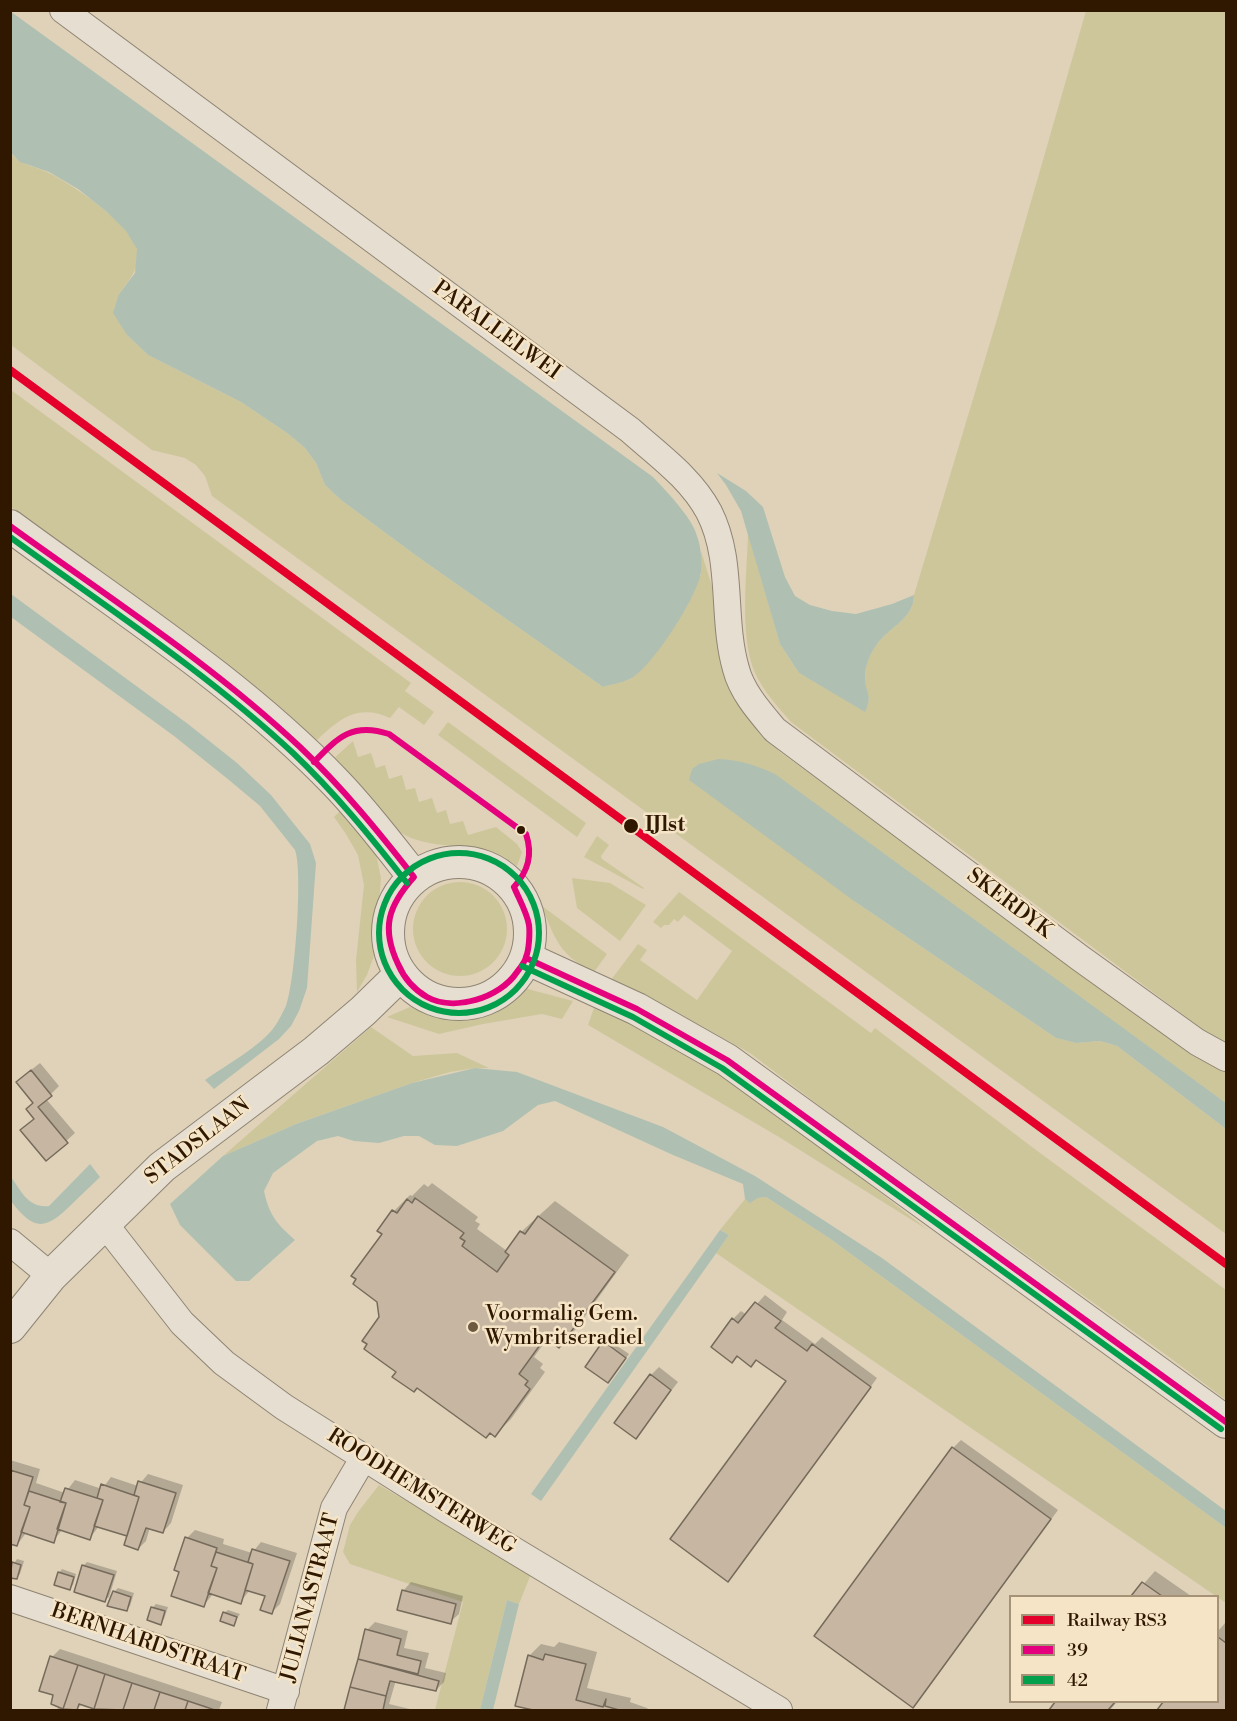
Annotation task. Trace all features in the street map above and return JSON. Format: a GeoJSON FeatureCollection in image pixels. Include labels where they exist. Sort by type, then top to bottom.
{"type":"FeatureCollection","features":[{"type":"Feature","properties":{"kind":"street","name":"PARALLELWEI"},"geometry":{"type":"LineString","coordinates":[[63,10],[630,430],[682,476],[709,513],[719,538],[726,574],[728,615],[734,660],[744,689],[775,730],[794,746]]}},
{"type":"Feature","properties":{"kind":"street"},"geometry":{"type":"LineString","coordinates":[[10,526],[190,656],[276,726],[336,783],[414,877]]}},
{"type":"Feature","properties":{"kind":"street","name":"SKERDYK"},"geometry":{"type":"LineString","coordinates":[[794,746],[1080,958],[1197,1042],[1227,1058]]}},
{"type":"Feature","properties":{"kind":"street"},"geometry":{"type":"LineString","coordinates":[[458,861],[489,867],[514,887],[524,903],[530,920],[531,939],[526,958],[519,973],[493,996],[477,1002],[460,1004],[443,1002],[426,996],[401,974],[393,958],[389,940],[389,923],[393,905],[402,890],[414,877],[428,868],[458,861]]}},
{"type":"Feature","properties":{"kind":"street"},"geometry":{"type":"LineString","coordinates":[[526,958],[637,1009],[727,1060],[1227,1422]]}},
{"type":"Feature","properties":{"kind":"street","name":"STADSLAAN"},"geometry":{"type":"LineString","coordinates":[[10,1327],[51,1276],[162,1167],[316,1051],[363,1011],[401,974]]}},
{"type":"Feature","properties":{"kind":"street","name":"ROODHEMSTERWEG"},"geometry":{"type":"LineString","coordinates":[[104,1223],[182,1323],[224,1363],[284,1407],[447,1510],[780,1710]]}},
{"type":"Feature","properties":{"kind":"street"},"geometry":{"type":"LineString","coordinates":[[10,1242],[51,1276]]}},
{"type":"Feature","properties":{"kind":"street","name":"JULIANASTRAAT"},"geometry":{"type":"LineString","coordinates":[[283,1700],[334,1508],[364,1457]]}},
{"type":"Feature","properties":{"kind":"street","name":"BERNHARDSTRAAT"},"geometry":{"type":"LineString","coordinates":[[10,1598],[283,1700]]}},
{"type":"Feature","properties":{"kind":"shaded area"},"geometry":{"type":"Polygon","coordinates":[[[10,11],[653,477],[690,521],[700,549],[701,572],[683,614],[661,647],[639,673],[630,679],[603,687],[341,500],[325,485],[316,463],[305,448],[287,433],[241,402],[148,355],[127,335],[113,313],[119,294],[135,273],[137,249],[126,231],[78,189],[49,172],[20,162],[11,153],[10,11]]]}},
{"type":"Feature","properties":{"kind":"shaded area"},"geometry":{"type":"Polygon","coordinates":[[[1086,11],[1226,11],[1226,1044],[1217,1040],[791,722],[755,673],[747,641],[745,605],[748,533],[780,644],[799,673],[865,711],[869,700],[865,681],[869,658],[879,642],[904,618],[913,604],[1086,11]]]}},
{"type":"Feature","properties":{"kind":"shaded area"},"geometry":{"type":"Polygon","coordinates":[[[10,153],[25,164],[51,174],[86,196],[113,217],[132,239],[137,249],[138,262],[119,294],[127,335],[148,355],[241,402],[287,433],[305,448],[316,463],[325,485],[341,500],[603,687],[631,679],[701,575],[701,551],[715,596],[716,637],[723,671],[737,699],[755,725],[780,752],[1212,1065],[1226,1072],[1226,1103],[1126,1031],[854,901],[1056,1038],[1076,1043],[1100,1041],[1117,1046],[1226,1129],[1226,1234],[212,496],[205,476],[196,465],[185,458],[152,450],[11,345],[10,153]]]}},
{"type":"Feature","properties":{"kind":"shaded area"},"geometry":{"type":"Polygon","coordinates":[[[11,390],[411,683],[405,691],[434,712],[424,725],[399,707],[390,718],[368,712],[358,713],[340,721],[315,742],[114,583],[11,507],[11,390]]]}},
{"type":"Feature","properties":{"kind":"shaded area"},"geometry":{"type":"Polygon","coordinates":[[[717,473],[746,491],[763,507],[785,577],[795,596],[810,605],[856,614],[914,595],[909,611],[879,642],[869,659],[865,681],[869,701],[865,712],[799,673],[780,644],[741,511],[717,473]]]}},
{"type":"Feature","properties":{"kind":"shaded area"},"geometry":{"type":"Polygon","coordinates":[[[11,594],[188,724],[237,763],[271,795],[310,844],[316,863],[307,988],[299,1011],[291,1026],[279,1039],[214,1089],[205,1080],[269,1034],[286,1006],[297,927],[298,880],[295,850],[260,806],[229,780],[174,736],[11,617],[11,594]]]}},
{"type":"Feature","properties":{"kind":"shaded area"},"geometry":{"type":"Polygon","coordinates":[[[448,722],[586,823],[577,837],[438,735],[448,722]]]}},
{"type":"Feature","properties":{"kind":"shaded area"},"geometry":{"type":"Polygon","coordinates":[[[353,741],[358,757],[371,753],[376,768],[385,765],[389,779],[402,775],[406,790],[415,788],[419,802],[432,798],[437,813],[446,810],[450,824],[463,821],[468,835],[496,827],[517,844],[522,852],[517,866],[492,852],[411,838],[391,825],[332,760],[353,741]]]}},
{"type":"Feature","properties":{"kind":"shaded area"},"geometry":{"type":"Polygon","coordinates":[[[718,759],[733,760],[775,774],[1226,1103],[1226,1129],[1117,1046],[1100,1041],[1076,1043],[1056,1038],[854,901],[689,780],[692,769],[699,764],[718,759]]]}},
{"type":"Feature","properties":{"kind":"shaded area"},"geometry":{"type":"Polygon","coordinates":[[[342,809],[370,842],[376,854],[381,878],[375,953],[367,975],[357,992],[356,960],[364,885],[358,855],[334,817],[342,809]]]}},
{"type":"Feature","properties":{"kind":"shaded area"},"geometry":{"type":"Polygon","coordinates":[[[597,836],[609,845],[601,856],[602,859],[643,889],[584,857],[597,836]]]}},
{"type":"Feature","properties":{"kind":"shaded area"},"geometry":{"type":"Polygon","coordinates":[[[572,878],[610,883],[646,905],[620,941],[577,908],[572,878]]]}},
{"type":"Feature","properties":{"kind":"shaded area"},"geometry":{"type":"Polygon","coordinates":[[[460,882],[478,886],[493,896],[503,911],[507,929],[503,947],[493,962],[478,972],[460,976],[442,972],[427,962],[417,947],[413,929],[417,911],[427,896],[442,886],[460,882]]]}},
{"type":"Feature","properties":{"kind":"shaded area"},"geometry":{"type":"Polygon","coordinates":[[[679,892],[871,1033],[875,1028],[1226,1290],[1226,1400],[837,1119],[750,1053],[651,998],[611,980],[638,944],[647,950],[640,960],[697,1000],[732,951],[684,915],[678,922],[674,919],[669,925],[661,928],[653,922],[679,892]]]}},
{"type":"Feature","properties":{"kind":"shaded area"},"geometry":{"type":"Polygon","coordinates":[[[542,906],[607,954],[594,972],[566,953],[555,937],[542,906]]]}},
{"type":"Feature","properties":{"kind":"shaded area"},"geometry":{"type":"Polygon","coordinates":[[[524,988],[573,1001],[562,1019],[542,1014],[439,1034],[387,1017],[410,1007],[437,1017],[471,1018],[505,1006],[524,988]]]}},
{"type":"Feature","properties":{"kind":"shaded area"},"geometry":{"type":"Polygon","coordinates":[[[595,1005],[703,1060],[818,1144],[928,1230],[779,1137],[588,1025],[595,1005]]]}},
{"type":"Feature","properties":{"kind":"shaded area"},"geometry":{"type":"Polygon","coordinates":[[[371,1027],[413,1056],[457,1053],[489,1068],[450,1072],[412,1083],[296,1124],[223,1156],[371,1027]]]}},
{"type":"Feature","properties":{"kind":"shaded area"},"geometry":{"type":"Polygon","coordinates":[[[475,1068],[517,1072],[663,1127],[755,1176],[882,1258],[1226,1511],[1226,1528],[829,1238],[766,1197],[758,1198],[750,1203],[745,1199],[743,1184],[555,1101],[538,1105],[503,1131],[457,1146],[435,1145],[419,1136],[404,1136],[379,1143],[354,1141],[338,1136],[317,1141],[273,1173],[264,1191],[268,1207],[283,1229],[295,1240],[249,1281],[236,1281],[180,1225],[170,1204],[223,1156],[296,1124],[412,1083],[475,1068]]]}},
{"type":"Feature","properties":{"kind":"shaded area"},"geometry":{"type":"Polygon","coordinates":[[[90,1164],[100,1177],[63,1213],[47,1223],[40,1224],[27,1218],[11,1201],[11,1177],[31,1202],[49,1206],[90,1164]]]}},
{"type":"Feature","properties":{"kind":"shaded area"},"geometry":{"type":"Polygon","coordinates":[[[766,1197],[829,1238],[1226,1528],[1226,1603],[1219,1598],[1219,1595],[1214,1595],[716,1253],[729,1235],[720,1230],[745,1199],[751,1202],[766,1197]]]}},
{"type":"Feature","properties":{"kind":"shaded area"},"geometry":{"type":"Polygon","coordinates":[[[720,1230],[729,1235],[541,1501],[531,1494],[720,1230]]]}},
{"type":"Feature","properties":{"kind":"shaded area"},"geometry":{"type":"Polygon","coordinates":[[[379,1485],[531,1574],[519,1604],[507,1600],[480,1710],[435,1710],[463,1602],[350,1564],[343,1552],[350,1525],[379,1485]]]}},
{"type":"Feature","properties":{"kind":"shaded area"},"geometry":{"type":"Polygon","coordinates":[[[507,1600],[519,1604],[493,1710],[480,1710],[507,1600]]]}},
{"type":"Feature","properties":{"kind":"building"},"geometry":{"type":"Polygon","coordinates":[[[31,1070],[52,1096],[38,1107],[68,1143],[46,1161],[20,1130],[34,1119],[26,1109],[33,1103],[16,1082],[31,1070]]]}},
{"type":"Feature","properties":{"kind":"building","name":"Voormalig Gem. Wymbritseradiel"},"geometry":{"type":"Polygon","coordinates":[[[415,1198],[464,1233],[460,1238],[465,1241],[462,1246],[497,1272],[509,1255],[505,1252],[520,1231],[525,1234],[538,1216],[615,1272],[559,1348],[545,1338],[519,1374],[528,1381],[525,1385],[530,1389],[495,1437],[490,1433],[486,1438],[417,1388],[414,1392],[392,1377],[396,1372],[364,1349],[367,1344],[362,1341],[379,1317],[377,1302],[353,1284],[356,1279],[351,1276],[382,1234],[377,1231],[392,1210],[397,1213],[407,1199],[412,1203],[415,1198]]]}},
{"type":"Feature","properties":{"kind":"building"},"geometry":{"type":"Polygon","coordinates":[[[755,1302],[781,1321],[775,1328],[807,1351],[812,1344],[871,1387],[728,1582],[670,1539],[786,1381],[756,1360],[751,1367],[737,1356],[732,1363],[711,1347],[732,1318],[738,1323],[755,1302]]]}},
{"type":"Feature","properties":{"kind":"building"},"geometry":{"type":"Polygon","coordinates":[[[603,1341],[626,1358],[608,1383],[585,1367],[603,1341]]]}},
{"type":"Feature","properties":{"kind":"building"},"geometry":{"type":"Polygon","coordinates":[[[650,1374],[671,1390],[636,1439],[614,1423],[650,1374]]]}},
{"type":"Feature","properties":{"kind":"building"},"geometry":{"type":"Polygon","coordinates":[[[952,1447],[1051,1519],[913,1708],[814,1636],[952,1447]]]}},
{"type":"Feature","properties":{"kind":"building"},"geometry":{"type":"Polygon","coordinates":[[[10,1470],[33,1477],[24,1505],[30,1507],[17,1546],[10,1544],[10,1470]]]}},
{"type":"Feature","properties":{"kind":"building"},"geometry":{"type":"Polygon","coordinates":[[[138,1481],[176,1493],[163,1533],[146,1528],[138,1550],[124,1545],[139,1497],[134,1495],[138,1481]]]}},
{"type":"Feature","properties":{"kind":"building"},"geometry":{"type":"Polygon","coordinates":[[[101,1484],[139,1497],[127,1536],[94,1526],[103,1500],[97,1498],[101,1484]]]}},
{"type":"Feature","properties":{"kind":"building"},"geometry":{"type":"Polygon","coordinates":[[[65,1488],[103,1500],[90,1540],[57,1529],[66,1503],[60,1502],[65,1488]]]}},
{"type":"Feature","properties":{"kind":"building"},"geometry":{"type":"Polygon","coordinates":[[[29,1491],[66,1503],[54,1543],[21,1532],[30,1507],[24,1505],[29,1491]]]}},
{"type":"Feature","properties":{"kind":"building"},"geometry":{"type":"Polygon","coordinates":[[[185,1537],[217,1548],[211,1566],[217,1568],[204,1607],[171,1596],[179,1572],[174,1570],[185,1537]]]}},
{"type":"Feature","properties":{"kind":"building"},"geometry":{"type":"Polygon","coordinates":[[[252,1549],[290,1561],[272,1614],[260,1610],[265,1596],[245,1590],[253,1564],[248,1562],[252,1549]]]}},
{"type":"Feature","properties":{"kind":"building"},"geometry":{"type":"Polygon","coordinates":[[[216,1552],[253,1564],[241,1604],[208,1593],[217,1568],[211,1566],[216,1552]]]}},
{"type":"Feature","properties":{"kind":"building"},"geometry":{"type":"Polygon","coordinates":[[[12,1562],[21,1565],[17,1579],[10,1578],[12,1562]]]}},
{"type":"Feature","properties":{"kind":"building"},"geometry":{"type":"Polygon","coordinates":[[[82,1565],[114,1575],[105,1602],[74,1592],[82,1565]]]}},
{"type":"Feature","properties":{"kind":"building"},"geometry":{"type":"Polygon","coordinates":[[[58,1572],[74,1577],[70,1590],[54,1585],[58,1572]]]}},
{"type":"Feature","properties":{"kind":"building"},"geometry":{"type":"Polygon","coordinates":[[[1142,1582],[1161,1595],[1132,1595],[1142,1582]]]}},
{"type":"Feature","properties":{"kind":"building"},"geometry":{"type":"Polygon","coordinates":[[[402,1590],[456,1604],[451,1624],[397,1610],[402,1590]]]}},
{"type":"Feature","properties":{"kind":"building"},"geometry":{"type":"Polygon","coordinates":[[[113,1591],[131,1597],[127,1611],[107,1606],[113,1591]]]}},
{"type":"Feature","properties":{"kind":"building"},"geometry":{"type":"Polygon","coordinates":[[[151,1607],[165,1611],[161,1625],[147,1620],[151,1607]]]}},
{"type":"Feature","properties":{"kind":"building"},"geometry":{"type":"Polygon","coordinates":[[[223,1612],[237,1617],[234,1626],[220,1621],[223,1612]]]}},
{"type":"Feature","properties":{"kind":"building"},"geometry":{"type":"Polygon","coordinates":[[[365,1629],[401,1639],[397,1655],[421,1661],[418,1674],[358,1659],[365,1629]]]}},
{"type":"Feature","properties":{"kind":"building"},"geometry":{"type":"Polygon","coordinates":[[[1219,1638],[1226,1643],[1226,1710],[1157,1710],[1162,1703],[1219,1703],[1219,1638]]]}},
{"type":"Feature","properties":{"kind":"building"},"geometry":{"type":"Polygon","coordinates":[[[545,1654],[586,1664],[576,1700],[603,1707],[606,1699],[605,1706],[619,1710],[533,1710],[515,1706],[528,1655],[543,1660],[545,1654]]]}},
{"type":"Feature","properties":{"kind":"building"},"geometry":{"type":"Polygon","coordinates":[[[50,1656],[78,1665],[63,1709],[51,1704],[53,1695],[39,1691],[50,1656]]]}},
{"type":"Feature","properties":{"kind":"building"},"geometry":{"type":"Polygon","coordinates":[[[358,1659],[439,1681],[436,1691],[390,1681],[386,1696],[350,1687],[358,1659]]]}},
{"type":"Feature","properties":{"kind":"building"},"geometry":{"type":"Polygon","coordinates":[[[78,1665],[105,1674],[94,1709],[79,1704],[77,1710],[63,1709],[78,1665]]]}},
{"type":"Feature","properties":{"kind":"building"},"geometry":{"type":"Polygon","coordinates":[[[105,1674],[132,1683],[123,1710],[94,1709],[105,1674]]]}},
{"type":"Feature","properties":{"kind":"building"},"geometry":{"type":"Polygon","coordinates":[[[132,1683],[160,1692],[154,1710],[123,1710],[132,1683]]]}},
{"type":"Feature","properties":{"kind":"building"},"geometry":{"type":"Polygon","coordinates":[[[350,1687],[386,1696],[383,1710],[344,1710],[350,1687]]]}},
{"type":"Feature","properties":{"kind":"building"},"geometry":{"type":"Polygon","coordinates":[[[160,1692],[188,1701],[185,1710],[154,1710],[160,1692]]]}},
{"type":"Feature","properties":{"kind":"building"},"geometry":{"type":"Polygon","coordinates":[[[188,1701],[215,1710],[185,1710],[188,1701]]]}},
{"type":"Feature","properties":{"kind":"building"},"geometry":{"type":"Polygon","coordinates":[[[1054,1703],[1114,1703],[1108,1710],[1049,1710],[1054,1703]]]}},
{"type":"Feature","properties":{"kind":"rail line","name":"RS3"},"geometry":{"type":"LineString","coordinates":[[10,370],[1226,1264]]}},
{"type":"Feature","properties":{"kind":"transit line","name":"39"},"geometry":{"type":"LineString","coordinates":[[10,526],[159,632],[231,687],[300,747],[345,794],[414,877],[393,908],[389,928],[393,951],[400,969],[422,994],[450,1003],[476,1000],[500,989],[520,969],[528,950],[529,928],[525,911],[514,887]]}},
{"type":"Feature","properties":{"kind":"transit line","name":"42"},"geometry":{"type":"LineString","coordinates":[[10,537],[155,641],[260,723],[323,784],[407,883]]}},
{"type":"Feature","properties":{"kind":"transit line","name":"39"},"geometry":{"type":"LineString","coordinates":[[314,762],[331,745],[347,734],[365,730],[389,734],[526,834],[529,849],[528,862],[523,875],[514,887]]}},
{"type":"Feature","properties":{"kind":"transit line","name":"42"},"geometry":{"type":"LineString","coordinates":[[459,853],[475,854],[490,859],[516,876],[533,902],[538,917],[539,933],[538,949],[533,964],[516,990],[490,1007],[475,1012],[459,1013],[443,1012],[428,1007],[402,990],[385,964],[380,949],[379,933],[380,917],[385,902],[402,876],[428,859],[443,854],[459,853]]}},
{"type":"Feature","properties":{"kind":"transit line","name":"39"},"geometry":{"type":"LineString","coordinates":[[526,958],[637,1009],[727,1060],[1226,1422]]}},
{"type":"Feature","properties":{"kind":"transit line","name":"42"},"geometry":{"type":"LineString","coordinates":[[522,966],[633,1017],[722,1068],[1221,1429]]}},
{"type":"Feature","properties":{"kind":"place","name":"IJlst"},"geometry":{"type":"Point","coordinates":[631,826]}},
{"type":"Feature","properties":{"kind":"place","name":"Voormalig Gem. Wymbritseradiel"},"geometry":{"type":"Point","coordinates":[473,1327]}}]}
